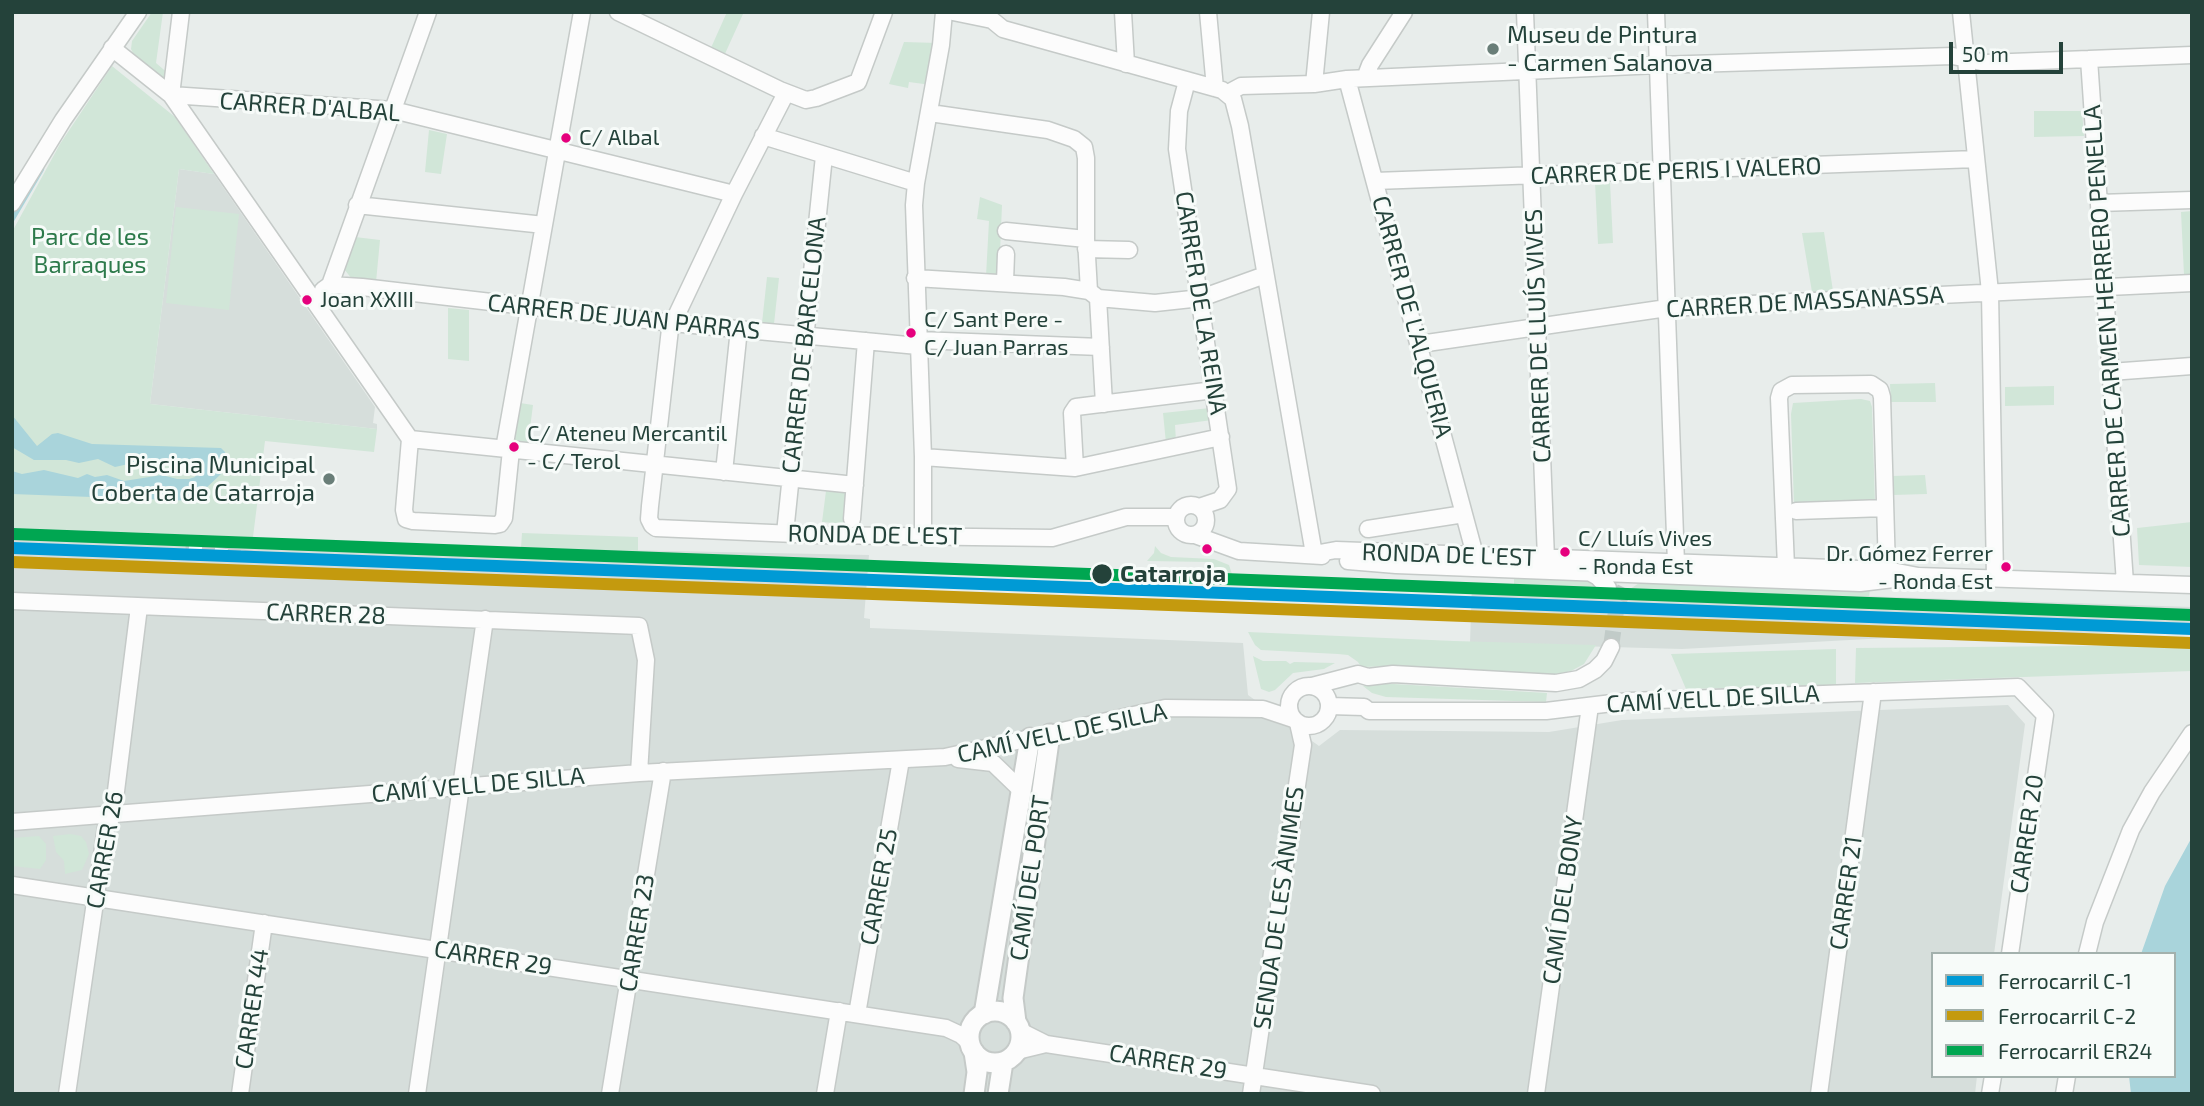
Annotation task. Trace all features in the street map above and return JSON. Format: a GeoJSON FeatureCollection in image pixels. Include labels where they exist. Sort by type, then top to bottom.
{"type":"FeatureCollection","features":[{"type":"Feature","properties":{"kind":"street"},"geometry":{"type":"LineString","coordinates":[[12,203],[63,120],[138,12]]}},
{"type":"Feature","properties":{"kind":"street"},"geometry":{"type":"LineString","coordinates":[[171,96],[180,12]]}},
{"type":"Feature","properties":{"kind":"street"},"geometry":{"type":"LineString","coordinates":[[312,298],[330,285],[428,12]]}},
{"type":"Feature","properties":{"kind":"street"},"geometry":{"type":"LineString","coordinates":[[112,48],[171,96],[410,439],[404,510],[406,519],[495,525],[505,518],[507,449],[529,307],[582,12]]}},
{"type":"Feature","properties":{"kind":"street"},"geometry":{"type":"LineString","coordinates":[[618,12],[786,93],[811,100],[858,82],[884,12]]}},
{"type":"Feature","properties":{"kind":"street"},"geometry":{"type":"LineString","coordinates":[[923,536],[923,457],[915,278],[916,183],[941,46],[944,12]]}},
{"type":"Feature","properties":{"kind":"street"},"geometry":{"type":"LineString","coordinates":[[953,12],[992,20],[1003,29],[1222,90],[1241,86],[1314,84],[1347,79],[1658,65],[1953,56],[1986,62],[2192,55]]}},
{"type":"Feature","properties":{"kind":"street"},"geometry":{"type":"LineString","coordinates":[[1123,12],[1126,64]]}},
{"type":"Feature","properties":{"kind":"street"},"geometry":{"type":"LineString","coordinates":[[1208,12],[1222,90],[1235,105],[1240,126],[1314,554]]}},
{"type":"Feature","properties":{"kind":"street"},"geometry":{"type":"LineString","coordinates":[[1314,84],[1321,12]]}},
{"type":"Feature","properties":{"kind":"street"},"geometry":{"type":"LineString","coordinates":[[1365,78],[1370,65],[1404,12]]}},
{"type":"Feature","properties":{"kind":"street","name":"CARRER DE LLUÍS VIVES"},"geometry":{"type":"LineString","coordinates":[[1525,12],[1546,559]]}},
{"type":"Feature","properties":{"kind":"street"},"geometry":{"type":"LineString","coordinates":[[1656,12],[1676,563]]}},
{"type":"Feature","properties":{"kind":"street"},"geometry":{"type":"LineString","coordinates":[[1961,12],[1990,292],[1995,578]]}},
{"type":"Feature","properties":{"kind":"street","name":"CARRER DE CARMEN HERRERO PENELLA"},"geometry":{"type":"LineString","coordinates":[[2089,59],[2124,583]]}},
{"type":"Feature","properties":{"kind":"street","name":"CARRER DE L'ALQUERIA"},"geometry":{"type":"LineString","coordinates":[[1347,79],[1475,555]]}},
{"type":"Feature","properties":{"kind":"street","name":"CARRER DE LA REINA"},"geometry":{"type":"LineString","coordinates":[[1186,81],[1178,111],[1177,149],[1228,489],[1220,500],[1199,507]]}},
{"type":"Feature","properties":{"kind":"street"},"geometry":{"type":"LineString","coordinates":[[654,465],[672,323],[786,93]]}},
{"type":"Feature","properties":{"kind":"street","name":"CARRER D'ALBAL"},"geometry":{"type":"LineString","coordinates":[[171,96],[393,110],[734,194]]}},
{"type":"Feature","properties":{"kind":"street"},"geometry":{"type":"LineString","coordinates":[[930,113],[1048,130],[1080,143],[1086,158],[1086,244],[1101,347],[1104,404]]}},
{"type":"Feature","properties":{"kind":"street"},"geometry":{"type":"LineString","coordinates":[[763,136],[916,183]]}},
{"type":"Feature","properties":{"kind":"street","name":"CARRER DE BARCELONA"},"geometry":{"type":"LineString","coordinates":[[785,533],[824,156]]}},
{"type":"Feature","properties":{"kind":"street","name":"CARRER DE PERIS I VALERO"},"geometry":{"type":"LineString","coordinates":[[1375,181],[1976,159]]}},
{"type":"Feature","properties":{"kind":"street"},"geometry":{"type":"LineString","coordinates":[[2099,203],[2192,201]]}},
{"type":"Feature","properties":{"kind":"street"},"geometry":{"type":"LineString","coordinates":[[358,205],[544,225]]}},
{"type":"Feature","properties":{"kind":"street"},"geometry":{"type":"LineString","coordinates":[[1006,231],[1129,250]]}},
{"type":"Feature","properties":{"kind":"street"},"geometry":{"type":"LineString","coordinates":[[1004,282],[1006,254]]}},
{"type":"Feature","properties":{"kind":"street"},"geometry":{"type":"LineString","coordinates":[[915,278],[1004,282],[1155,303],[1201,298],[1265,275]]}},
{"type":"Feature","properties":{"kind":"street","name":"CARRER DE MASSANASSA"},"geometry":{"type":"LineString","coordinates":[[1420,344],[1667,308],[2192,283]]}},
{"type":"Feature","properties":{"kind":"street","name":"CARRER DE JUAN PARRAS"},"geometry":{"type":"LineString","coordinates":[[330,285],[672,323],[866,341],[1101,347]]}},
{"type":"Feature","properties":{"kind":"street"},"geometry":{"type":"LineString","coordinates":[[724,472],[739,330]]}},
{"type":"Feature","properties":{"kind":"street"},"geometry":{"type":"LineString","coordinates":[[852,519],[866,341]]}},
{"type":"Feature","properties":{"kind":"street"},"geometry":{"type":"LineString","coordinates":[[2110,372],[2192,366]]}},
{"type":"Feature","properties":{"kind":"street"},"geometry":{"type":"LineString","coordinates":[[1786,567],[1779,398],[1782,391],[1792,385],[1871,384],[1880,390],[1887,570]]}},
{"type":"Feature","properties":{"kind":"street"},"geometry":{"type":"LineString","coordinates":[[1075,468],[1073,410],[1076,407],[1214,390]]}},
{"type":"Feature","properties":{"kind":"street"},"geometry":{"type":"LineString","coordinates":[[923,457],[1075,468],[1222,436]]}},
{"type":"Feature","properties":{"kind":"street"},"geometry":{"type":"LineString","coordinates":[[410,439],[855,485]]}},
{"type":"Feature","properties":{"kind":"street","name":"RONDA DE L'EST"},"geometry":{"type":"LineString","coordinates":[[654,465],[649,519],[650,524],[656,528],[1052,538],[1126,517],[1176,517]]}},
{"type":"Feature","properties":{"kind":"street"},"geometry":{"type":"LineString","coordinates":[[1206,523],[1200,533],[1183,533],[1176,523],[1176,517],[1182,507],[1199,507],[1204,511],[1206,523],[1220,539],[1239,551]]}},
{"type":"Feature","properties":{"kind":"street"},"geometry":{"type":"LineString","coordinates":[[1796,511],[1885,508]]}},
{"type":"Feature","properties":{"kind":"street"},"geometry":{"type":"LineString","coordinates":[[1368,529],[1464,514]]}},
{"type":"Feature","properties":{"kind":"street","name":"RONDA DE L'EST"},"geometry":{"type":"LineString","coordinates":[[1195,535],[1239,551],[1314,554],[1337,560],[1396,565],[1860,583],[1918,576],[2192,585]]}},
{"type":"Feature","properties":{"kind":"street","name":"RONDA DE L'EST"},"geometry":{"type":"LineString","coordinates":[[1314,554],[1336,550],[1887,570],[1918,576]]}},
{"type":"Feature","properties":{"kind":"street"},"geometry":{"type":"LineString","coordinates":[[1589,572],[1617,588],[1647,575]]}},
{"type":"Feature","properties":{"kind":"street","name":"CARRER 28"},"geometry":{"type":"LineString","coordinates":[[12,601],[639,626],[646,660],[639,773]]}},
{"type":"Feature","properties":{"kind":"street","name":"CARRER 26"},"geometry":{"type":"LineString","coordinates":[[67,1094],[106,827],[113,815],[139,607]]}},
{"type":"Feature","properties":{"kind":"street"},"geometry":{"type":"LineString","coordinates":[[417,1094],[485,620]]}},
{"type":"Feature","properties":{"kind":"street"},"geometry":{"type":"LineString","coordinates":[[1368,677],[1343,688],[1327,709],[1308,726],[1295,721],[1289,707],[1292,695],[1301,688],[1358,674],[1368,677],[1392,674],[1556,683],[1579,679],[1595,670],[1604,661],[1611,647]]}},
{"type":"Feature","properties":{"kind":"street"},"geometry":{"type":"LineString","coordinates":[[1312,686],[1322,691],[1327,709]]}},
{"type":"Feature","properties":{"kind":"street","name":"CAMÍ VELL DE SILLA"},"geometry":{"type":"LineString","coordinates":[[1327,709],[1333,716],[1369,711],[1546,711],[1629,701],[2018,687],[2045,715]]}},
{"type":"Feature","properties":{"kind":"street","name":"CARRER 21"},"geometry":{"type":"LineString","coordinates":[[1819,1094],[1873,692]]}},
{"type":"Feature","properties":{"kind":"street","name":"CAMÍ VELL DE SILLA"},"geometry":{"type":"LineString","coordinates":[[1263,709],[1292,695]]}},
{"type":"Feature","properties":{"kind":"street","name":"CAMÍ DEL BONY"},"geometry":{"type":"LineString","coordinates":[[1536,1094],[1590,706]]}},
{"type":"Feature","properties":{"kind":"street","name":"CAMÍ VELL DE SILLA"},"geometry":{"type":"LineString","coordinates":[[12,822],[663,771],[945,757],[1165,708],[1263,709],[1295,721]]}},
{"type":"Feature","properties":{"kind":"street","name":"CARRER 20"},"geometry":{"type":"LineString","coordinates":[[2010,952],[2045,715]]}},
{"type":"Feature","properties":{"kind":"street","name":"SENDA DE LES ÀNIMES"},"geometry":{"type":"LineString","coordinates":[[1251,1094],[1303,745],[1295,721]]}},
{"type":"Feature","properties":{"kind":"street"},"geometry":{"type":"LineString","coordinates":[[2088,952],[2095,922],[2131,830],[2170,764],[2192,733]]}},
{"type":"Feature","properties":{"kind":"street","name":"CAMÍ DEL PORT"},"geometry":{"type":"LineString","coordinates":[[998,1094],[1014,1042],[1013,998],[1050,734]]}},
{"type":"Feature","properties":{"kind":"street","name":"CAMÍ DEL PORT"},"geometry":{"type":"LineString","coordinates":[[984,1014],[1030,738]]}},
{"type":"Feature","properties":{"kind":"street","name":"CAMÍ VELL DE SILLA"},"geometry":{"type":"LineString","coordinates":[[945,757],[993,763],[1021,790]]}},
{"type":"Feature","properties":{"kind":"street","name":"CARRER 25"},"geometry":{"type":"LineString","coordinates":[[856,1014],[901,760]]}},
{"type":"Feature","properties":{"kind":"street","name":"CARRER 23"},"geometry":{"type":"LineString","coordinates":[[610,1094],[663,771]]}},
{"type":"Feature","properties":{"kind":"street","name":"CARRER 29"},"geometry":{"type":"LineString","coordinates":[[12,885],[946,1028],[961,1035],[972,1048]]}},
{"type":"Feature","properties":{"kind":"street","name":"CARRER 44"},"geometry":{"type":"LineString","coordinates":[[240,1094],[264,923]]}},
{"type":"Feature","properties":{"kind":"street"},"geometry":{"type":"LineString","coordinates":[[825,1094],[839,1011]]}},
{"type":"Feature","properties":{"kind":"street"},"geometry":{"type":"LineString","coordinates":[[972,1048],[987,1062],[1014,1042],[1012,1017],[998,1011],[984,1014],[972,1026],[972,1048],[977,1072],[974,1094]]}},
{"type":"Feature","properties":{"kind":"street","name":"CARRER 29"},"geometry":{"type":"LineString","coordinates":[[1014,1042],[1046,1044],[1373,1094]]}},
{"type":"Feature","properties":{"kind":"shaded area"},"geometry":{"type":"Polygon","coordinates":[[[179,169],[214,174],[375,407],[373,423],[377,424],[377,429],[150,404],[179,169]]]}},
{"type":"Feature","properties":{"kind":"shaded area"},"geometry":{"type":"Polygon","coordinates":[[[12,528],[521,548],[869,555],[864,618],[870,619],[870,628],[1243,643],[1248,695],[1319,746],[1340,730],[1549,732],[1622,720],[2008,705],[2025,724],[1994,952],[1931,952],[1931,1078],[1977,1078],[1975,1094],[12,1094],[12,566],[298,575],[297,568],[12,557],[12,528]]]}},
{"type":"Feature","properties":{"kind":"shaded area"},"geometry":{"type":"Polygon","coordinates":[[[1472,583],[2192,607],[2192,633],[1943,635],[1682,649],[1470,643],[1472,583]]]}},
{"type":"Feature","properties":{"kind":"green space"},"geometry":{"type":"Polygon","coordinates":[[[152,12],[163,12],[156,63],[170,75],[165,80],[131,49],[132,41],[152,12]]]}},
{"type":"Feature","properties":{"kind":"green space"},"geometry":{"type":"Polygon","coordinates":[[[727,12],[743,14],[724,56],[710,50],[727,12]]]}},
{"type":"Feature","properties":{"kind":"green space"},"geometry":{"type":"Polygon","coordinates":[[[904,42],[938,43],[931,85],[909,82],[908,88],[889,84],[904,42]]]}},
{"type":"Feature","properties":{"kind":"green space","name":"Parc de les Barraques"},"geometry":{"type":"Polygon","coordinates":[[[112,66],[175,117],[214,174],[179,169],[150,404],[377,429],[374,452],[265,441],[253,537],[12,528],[12,232],[60,144],[112,66]]]}},
{"type":"Feature","properties":{"kind":"green space"},"geometry":{"type":"Polygon","coordinates":[[[2034,111],[2082,111],[2084,136],[2034,137],[2034,111]]]}},
{"type":"Feature","properties":{"kind":"green space"},"geometry":{"type":"Polygon","coordinates":[[[429,130],[447,134],[441,174],[425,172],[429,130]]]}},
{"type":"Feature","properties":{"kind":"green space"},"geometry":{"type":"Polygon","coordinates":[[[1595,182],[1610,182],[1613,243],[1598,244],[1595,182]]]}},
{"type":"Feature","properties":{"kind":"green space"},"geometry":{"type":"Polygon","coordinates":[[[980,197],[1002,205],[999,277],[986,276],[989,221],[977,219],[980,197]]]}},
{"type":"Feature","properties":{"kind":"green space"},"geometry":{"type":"Polygon","coordinates":[[[176,207],[239,214],[229,310],[166,303],[176,207]]]}},
{"type":"Feature","properties":{"kind":"green space"},"geometry":{"type":"Polygon","coordinates":[[[2192,211],[2192,274],[2184,275],[2181,212],[2192,211]]]}},
{"type":"Feature","properties":{"kind":"green space"},"geometry":{"type":"Polygon","coordinates":[[[1824,232],[1833,291],[1812,292],[1802,233],[1824,232]]]}},
{"type":"Feature","properties":{"kind":"green space"},"geometry":{"type":"Polygon","coordinates":[[[355,237],[380,240],[376,282],[352,279],[344,269],[355,237]]]}},
{"type":"Feature","properties":{"kind":"green space"},"geometry":{"type":"Polygon","coordinates":[[[767,277],[779,278],[774,324],[762,323],[767,277]]]}},
{"type":"Feature","properties":{"kind":"green space"},"geometry":{"type":"Polygon","coordinates":[[[448,308],[469,310],[469,361],[448,359],[448,308]]]}},
{"type":"Feature","properties":{"kind":"green space"},"geometry":{"type":"Polygon","coordinates":[[[1935,383],[1936,402],[1891,402],[1890,384],[1935,383]]]}},
{"type":"Feature","properties":{"kind":"green space"},"geometry":{"type":"Polygon","coordinates":[[[2054,386],[2054,405],[2005,406],[2005,387],[2054,386]]]}},
{"type":"Feature","properties":{"kind":"green space"},"geometry":{"type":"Polygon","coordinates":[[[1861,399],[1870,401],[1872,407],[1875,504],[1794,506],[1791,414],[1793,403],[1861,399]]]}},
{"type":"Feature","properties":{"kind":"green space"},"geometry":{"type":"Polygon","coordinates":[[[520,403],[533,405],[528,444],[513,443],[520,403]]]}},
{"type":"Feature","properties":{"kind":"green space"},"geometry":{"type":"Polygon","coordinates":[[[1210,408],[1212,420],[1175,425],[1176,441],[1166,443],[1163,413],[1210,408]]]}},
{"type":"Feature","properties":{"kind":"green space"},"geometry":{"type":"Polygon","coordinates":[[[1925,475],[1927,494],[1893,495],[1892,476],[1925,475]]]}},
{"type":"Feature","properties":{"kind":"green space"},"geometry":{"type":"Polygon","coordinates":[[[826,491],[848,493],[845,524],[822,522],[826,491]]]}},
{"type":"Feature","properties":{"kind":"green space"},"geometry":{"type":"Polygon","coordinates":[[[2192,522],[2192,567],[2139,565],[2137,528],[2192,522]]]}},
{"type":"Feature","properties":{"kind":"green space"},"geometry":{"type":"Polygon","coordinates":[[[522,533],[638,537],[638,551],[521,548],[522,533]]]}},
{"type":"Feature","properties":{"kind":"green space"},"geometry":{"type":"Polygon","coordinates":[[[1155,546],[1161,553],[1171,557],[1214,559],[1229,565],[1232,574],[1209,573],[1209,562],[1147,561],[1154,553],[1155,546]]]}},
{"type":"Feature","properties":{"kind":"green space"},"geometry":{"type":"Polygon","coordinates":[[[1514,573],[1585,576],[1600,588],[1514,586],[1514,573]]]}},
{"type":"Feature","properties":{"kind":"green space"},"geometry":{"type":"Polygon","coordinates":[[[1647,578],[1870,587],[1869,599],[1630,589],[1647,578]]]}},
{"type":"Feature","properties":{"kind":"green space"},"geometry":{"type":"Polygon","coordinates":[[[1248,632],[1596,645],[1584,664],[1555,675],[1398,666],[1361,667],[1348,655],[1261,650],[1248,632]]]}},
{"type":"Feature","properties":{"kind":"green space"},"geometry":{"type":"Polygon","coordinates":[[[2192,645],[2192,671],[1855,683],[1856,648],[2192,645]]]}},
{"type":"Feature","properties":{"kind":"green space"},"geometry":{"type":"Polygon","coordinates":[[[1836,649],[1836,685],[1686,689],[1671,654],[1836,649]]]}},
{"type":"Feature","properties":{"kind":"green space"},"geometry":{"type":"Polygon","coordinates":[[[1253,656],[1263,661],[1286,661],[1290,664],[1335,663],[1324,669],[1293,673],[1275,690],[1269,692],[1261,689],[1253,656]]]}},
{"type":"Feature","properties":{"kind":"green space"},"geometry":{"type":"Polygon","coordinates":[[[1376,683],[1547,693],[1546,702],[1386,697],[1372,693],[1363,686],[1376,683]]]}},
{"type":"Feature","properties":{"kind":"green space"},"geometry":{"type":"Polygon","coordinates":[[[39,836],[46,844],[46,860],[40,869],[12,866],[12,838],[39,836]]]}},
{"type":"Feature","properties":{"kind":"green space"},"geometry":{"type":"Polygon","coordinates":[[[53,836],[81,836],[86,842],[89,854],[82,870],[65,874],[64,861],[56,852],[53,836]]]}},
{"type":"Feature","properties":{"kind":"water"},"geometry":{"type":"Polygon","coordinates":[[[12,415],[37,446],[52,434],[58,433],[92,444],[221,448],[225,452],[225,463],[222,473],[203,491],[197,501],[12,494],[12,471],[22,474],[44,470],[78,478],[87,474],[95,477],[107,475],[124,481],[162,475],[189,479],[197,473],[196,468],[184,468],[173,460],[150,467],[133,463],[115,467],[98,459],[79,463],[66,460],[34,460],[12,447],[12,415]]]}},
{"type":"Feature","properties":{"kind":"water"},"geometry":{"type":"Polygon","coordinates":[[[2192,837],[2192,1094],[2131,1094],[2129,1078],[2176,1078],[2176,952],[2142,952],[2165,886],[2192,837]]]}},
{"type":"Feature","properties":{"kind":"waterway"},"geometry":{"type":"LineString","coordinates":[[12,220],[42,169]]}},
{"type":"Feature","properties":{"kind":"tunnel"},"geometry":{"type":"LineString","coordinates":[[1611,647],[1617,604],[1625,588]]}},
{"type":"Feature","properties":{"kind":"railway"},"geometry":{"type":"LineString","coordinates":[[189,547],[295,559]]}},
{"type":"Feature","properties":{"kind":"rail line","name":"ER24"},"geometry":{"type":"LineString","coordinates":[[13,534],[2192,615]]}},
{"type":"Feature","properties":{"kind":"rail line","name":"C-1"},"geometry":{"type":"LineString","coordinates":[[12,548],[2192,629]]}},
{"type":"Feature","properties":{"kind":"rail line","name":"C-2"},"geometry":{"type":"LineString","coordinates":[[12,562],[2191,643]]}},
{"type":"Feature","properties":{"kind":"place","name":"Museu de Pintura - Carmen Salanova"},"geometry":{"type":"Point","coordinates":[1493,49]}},
{"type":"Feature","properties":{"kind":"place","name":"C/ Albal"},"geometry":{"type":"Point","coordinates":[566,138]}},
{"type":"Feature","properties":{"kind":"place","name":"Joan XXIII"},"geometry":{"type":"Point","coordinates":[307,300]}},
{"type":"Feature","properties":{"kind":"place","name":"C/ Sant Pere - C/ Juan Parras"},"geometry":{"type":"Point","coordinates":[911,333]}},
{"type":"Feature","properties":{"kind":"place","name":"C/ Ateneu Mercantil - C/ Terol"},"geometry":{"type":"Point","coordinates":[514,447]}},
{"type":"Feature","properties":{"kind":"place","name":"Piscina Municipal Coberta de Catarroja"},"geometry":{"type":"Point","coordinates":[329,479]}},
{"type":"Feature","properties":{"kind":"place","name":"C/ Lluís Vives - Ronda Est"},"geometry":{"type":"Point","coordinates":[1565,552]}},
{"type":"Feature","properties":{"kind":"place","name":"Dr. Gómez Ferrer - Ronda Est"},"geometry":{"type":"Point","coordinates":[2006,567]}},
{"type":"Feature","properties":{"kind":"place","name":"Catarroja"},"geometry":{"type":"Point","coordinates":[1102,574]}}]}
